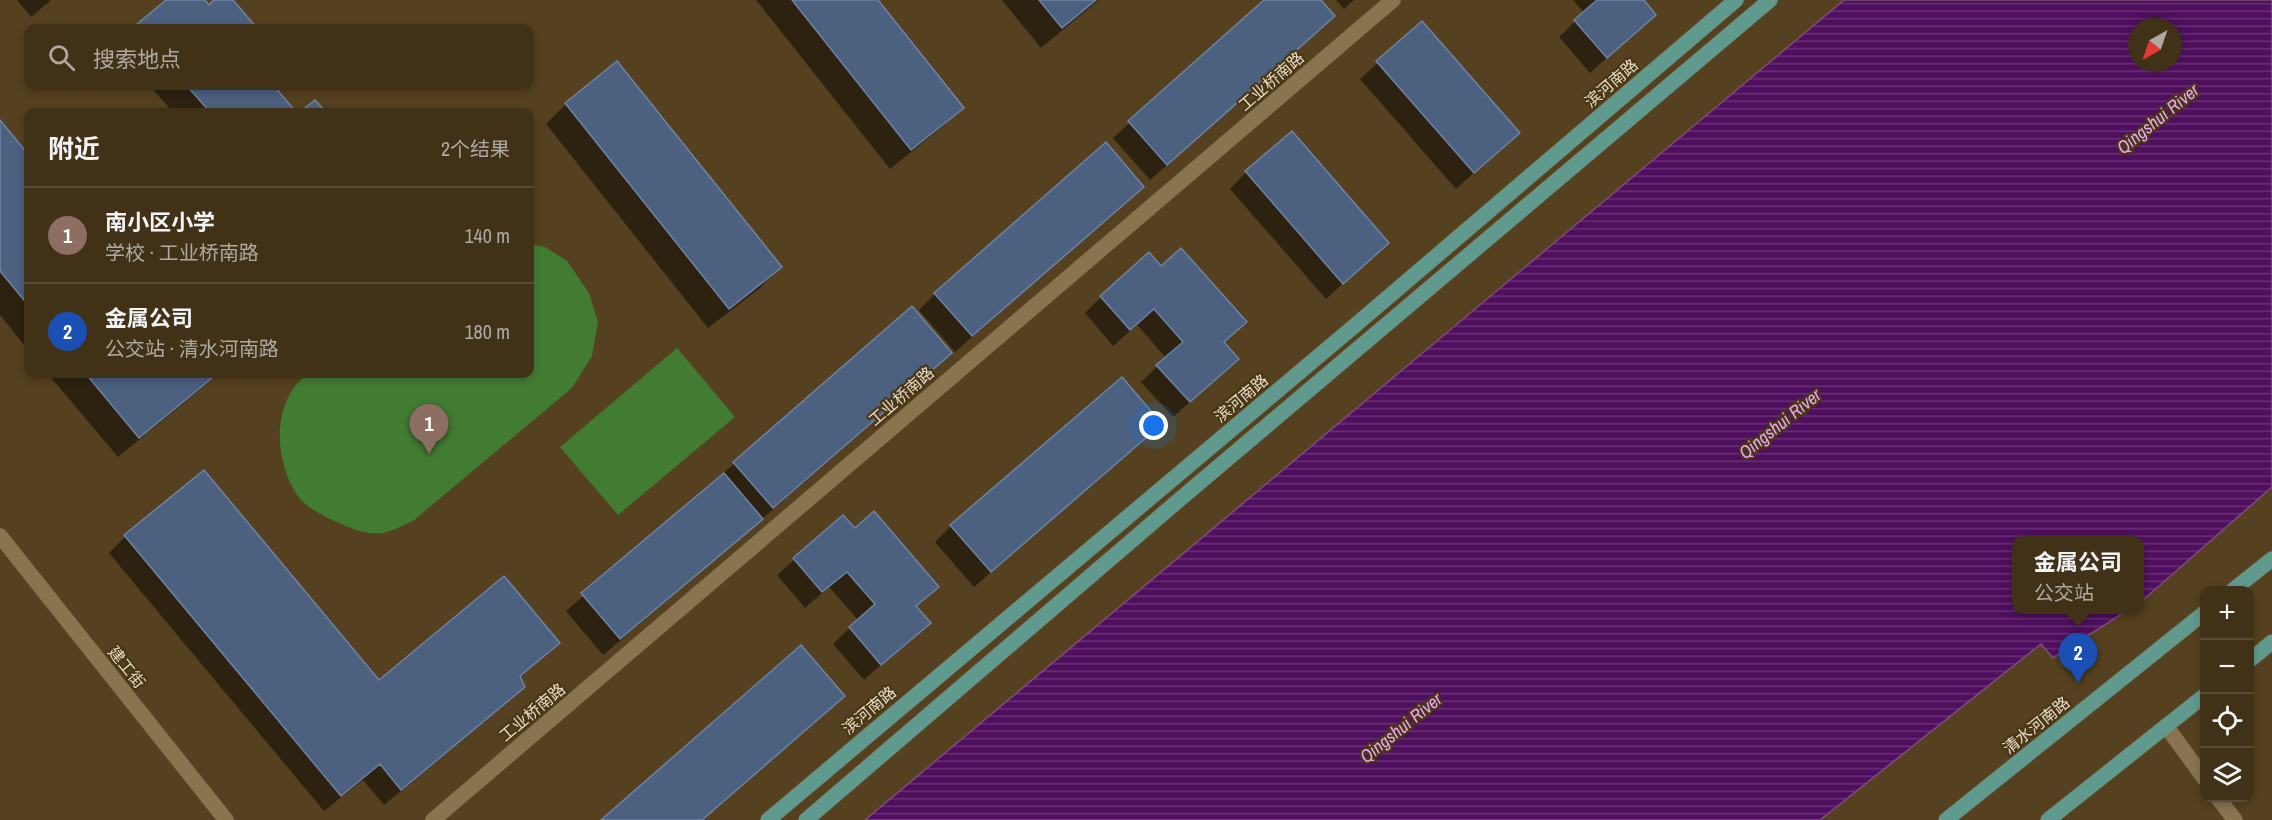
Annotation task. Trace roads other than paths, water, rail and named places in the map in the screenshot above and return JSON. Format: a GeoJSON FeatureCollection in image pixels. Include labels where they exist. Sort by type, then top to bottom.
{"type":"FeatureCollection","features":[{"type":"Feature","properties":{"kind":"main road","name":"滨河南路"},"geometry":{"type":"LineString","coordinates":[[768,820],[1736,0]]}},
{"type":"Feature","properties":{"kind":"main road"},"geometry":{"type":"LineString","coordinates":[[806,820],[1188,492],[1770,0]]}},
{"type":"Feature","properties":{"kind":"main road"},"geometry":{"type":"LineString","coordinates":[[2239,586],[2272,559]]}},
{"type":"Feature","properties":{"kind":"main road","name":"清水河南路"},"geometry":{"type":"LineString","coordinates":[[1946,820],[2200,617]]}},
{"type":"Feature","properties":{"kind":"main road"},"geometry":{"type":"LineString","coordinates":[[2254,657],[2272,642]]}},
{"type":"Feature","properties":{"kind":"main road"},"geometry":{"type":"LineString","coordinates":[[2048,820],[2200,700]]}},
{"type":"Feature","properties":{"kind":"street","name":"工业桥南路"},"geometry":{"type":"LineString","coordinates":[[433,820],[1393,0]]}},
{"type":"Feature","properties":{"kind":"street","name":"建工街"},"geometry":{"type":"LineString","coordinates":[[0,536],[226,820]]}},
{"type":"Feature","properties":{"kind":"street"},"geometry":{"type":"LineString","coordinates":[[2166,726],[2200,771]]}},
{"type":"Feature","properties":{"kind":"street"},"geometry":{"type":"LineString","coordinates":[[2221,802],[2235,820]]}},
{"type":"Feature","properties":{"kind":"water","name":"Qingshui River"},"geometry":{"type":"Polygon","coordinates":[[[1844,0],[2272,0],[2272,487],[2144,599],[2144,536],[2012,536],[2012,614],[2122,614],[2053,658],[2041,644],[1820,820],[865,820],[1844,0]]]}},
{"type":"Feature","properties":{"kind":"place","name":"南小区小学"},"geometry":{"type":"Point","coordinates":[429,454]}},
{"type":"Feature","properties":{"kind":"place","name":"金属公司"},"geometry":{"type":"Point","coordinates":[2078,683]}}]}
